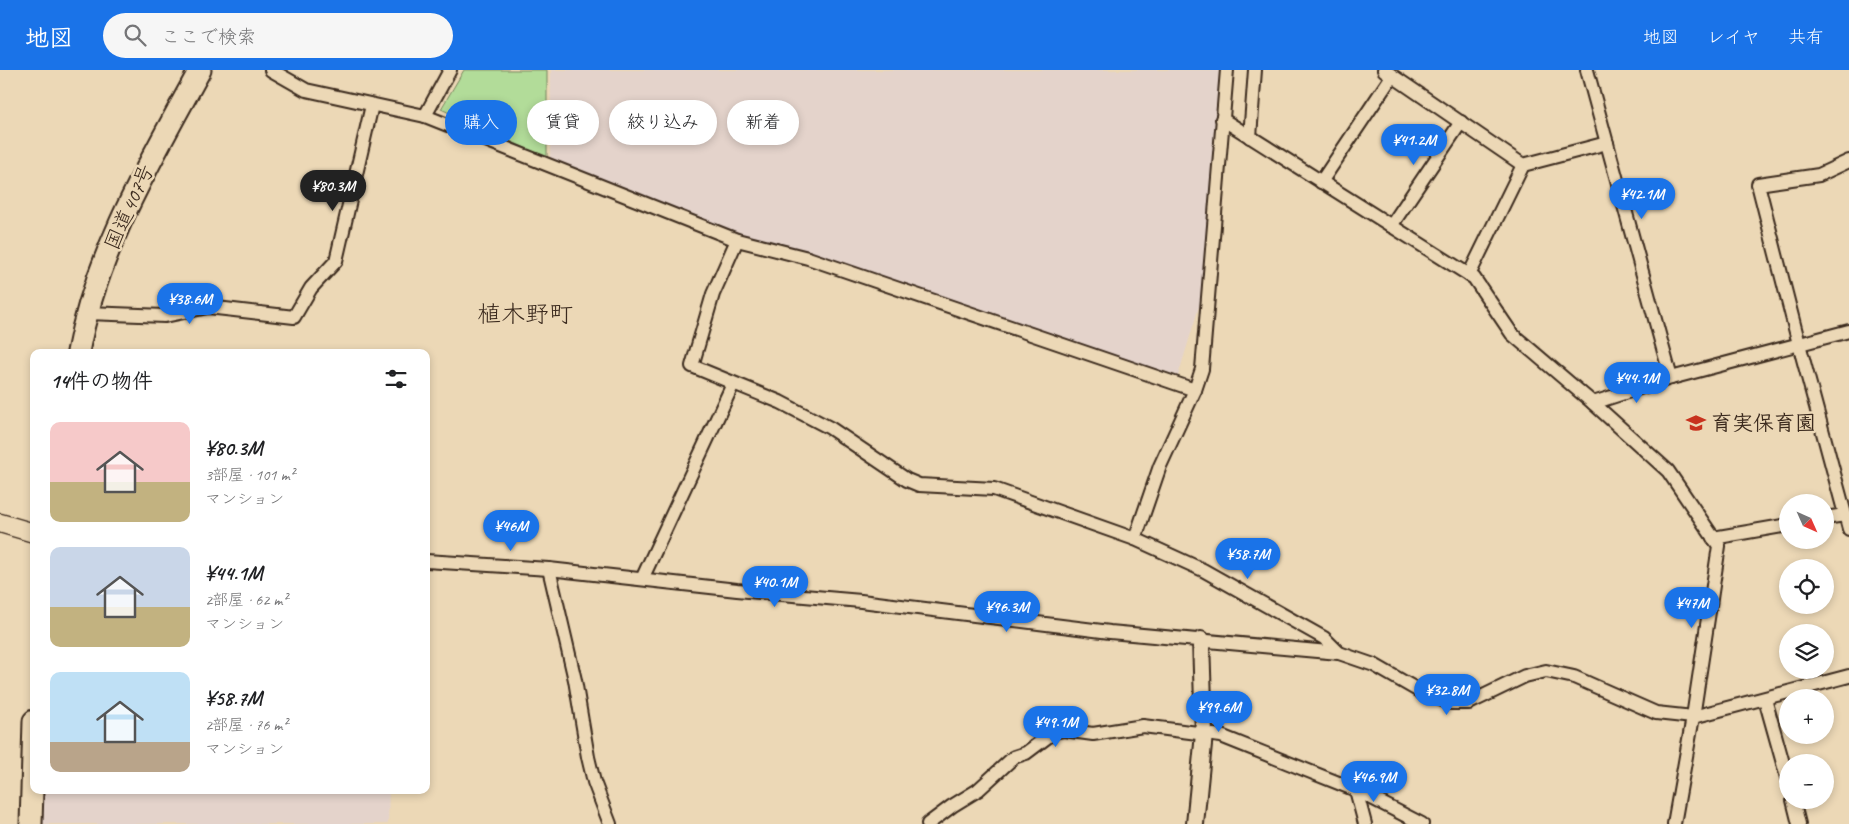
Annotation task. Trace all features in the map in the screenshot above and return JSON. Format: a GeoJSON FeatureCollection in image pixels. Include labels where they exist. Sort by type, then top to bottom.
{"type":"FeatureCollection","features":[{"type":"Feature","properties":{"kind":"highway","name":"国道407号"},"geometry":{"type":"LineString","coordinates":[[79,349],[100,272],[126,208],[200,70]]}},
{"type":"Feature","properties":{"kind":"highway"},"geometry":{"type":"LineString","coordinates":[[31,824],[32,794]]}},
{"type":"Feature","properties":{"kind":"main road"},"geometry":{"type":"LineString","coordinates":[[0,524],[30,532]]}},
{"type":"Feature","properties":{"kind":"street"},"geometry":{"type":"LineString","coordinates":[[271,70],[306,90],[425,116],[737,240],[808,258],[1194,390]]}},
{"type":"Feature","properties":{"kind":"street"},"geometry":{"type":"LineString","coordinates":[[425,116],[450,70]]}},
{"type":"Feature","properties":{"kind":"street"},"geometry":{"type":"LineString","coordinates":[[1135,539],[1160,466],[1202,369],[1226,70]]}},
{"type":"Feature","properties":{"kind":"street"},"geometry":{"type":"LineString","coordinates":[[1250,137],[1255,70]]}},
{"type":"Feature","properties":{"kind":"street"},"geometry":{"type":"LineString","coordinates":[[1587,70],[1672,378]]}},
{"type":"Feature","properties":{"kind":"street"},"geometry":{"type":"LineString","coordinates":[[1321,182],[1388,73],[1523,165]]}},
{"type":"Feature","properties":{"kind":"street"},"geometry":{"type":"LineString","coordinates":[[88,313],[165,316],[208,307],[294,318],[311,288],[336,261],[372,105]]}},
{"type":"Feature","properties":{"kind":"street"},"geometry":{"type":"LineString","coordinates":[[1222,119],[1474,278],[1512,334],[1593,403],[1668,471],[1719,546],[1693,717],[1674,824]]}},
{"type":"Feature","properties":{"kind":"street"},"geometry":{"type":"LineString","coordinates":[[1391,226],[1461,122]]}},
{"type":"Feature","properties":{"kind":"street"},"geometry":{"type":"LineString","coordinates":[[1469,274],[1523,165],[1607,143]]}},
{"type":"Feature","properties":{"kind":"street"},"geometry":{"type":"LineString","coordinates":[[1849,160],[1819,175],[1758,184],[1849,529]]}},
{"type":"Feature","properties":{"kind":"street"},"geometry":{"type":"LineString","coordinates":[[737,240],[713,294],[692,366],[780,402],[830,428],[907,480],[919,485],[994,489],[1135,539],[1203,570],[1324,638],[1339,653]]}},
{"type":"Feature","properties":{"kind":"street"},"geometry":{"type":"LineString","coordinates":[[1593,403],[1672,378],[1849,331]]}},
{"type":"Feature","properties":{"kind":"street"},"geometry":{"type":"LineString","coordinates":[[642,580],[733,384]]}},
{"type":"Feature","properties":{"kind":"street"},"geometry":{"type":"LineString","coordinates":[[1834,517],[1845,515]]}},
{"type":"Feature","properties":{"kind":"street"},"geometry":{"type":"LineString","coordinates":[[1713,538],[1779,527]]}},
{"type":"Feature","properties":{"kind":"street"},"geometry":{"type":"LineString","coordinates":[[430,561],[549,569],[797,596],[861,601],[1110,632],[1339,653],[1374,665],[1421,692],[1451,703],[1469,703],[1525,676],[1546,671],[1574,677],[1656,713],[1693,717],[1849,676]]}},
{"type":"Feature","properties":{"kind":"street"},"geometry":{"type":"LineString","coordinates":[[549,569],[574,680],[592,774],[610,824]]}},
{"type":"Feature","properties":{"kind":"street"},"geometry":{"type":"LineString","coordinates":[[1195,824],[1204,734],[1201,640]]}},
{"type":"Feature","properties":{"kind":"street"},"geometry":{"type":"LineString","coordinates":[[1765,699],[1780,754]]}},
{"type":"Feature","properties":{"kind":"street"},"geometry":{"type":"LineString","coordinates":[[928,824],[978,790],[1014,757],[1026,753],[1054,732],[1064,730],[1093,734],[1143,726],[1221,736],[1356,790],[1422,824]]}},
{"type":"Feature","properties":{"kind":"street"},"geometry":{"type":"LineString","coordinates":[[1356,790],[1366,824]]}},
{"type":"Feature","properties":{"kind":"street"},"geometry":{"type":"LineString","coordinates":[[1795,809],[1799,824]]}},
{"type":"Feature","properties":{"kind":"shaded area"},"geometry":{"type":"Polygon","coordinates":[[[551,70],[1220,70],[1201,300],[1178,376],[915,289],[739,234],[550,159],[550,145],[599,145],[599,100],[551,100],[551,70]]]}},
{"type":"Feature","properties":{"kind":"shaded area"},"geometry":{"type":"Polygon","coordinates":[[[42,794],[389,794],[388,824],[41,824],[42,794]]]}},
{"type":"Feature","properties":{"kind":"green space"},"geometry":{"type":"Polygon","coordinates":[[[464,70],[547,70],[547,100],[527,100],[527,145],[547,145],[547,158],[517,144],[517,100],[446,100],[464,70]]]}},
{"type":"Feature","properties":{"kind":"green space"},"geometry":{"type":"Polygon","coordinates":[[[445,102],[445,111],[441,109],[445,102]]]}},
{"type":"Feature","properties":{"kind":"place","name":"育実保育園"},"geometry":{"type":"Point","coordinates":[1696,423]}},
{"type":"Feature","properties":{"kind":"district","name":"植木野町"},"geometry":{"type":"Point","coordinates":[525,314]}}]}
